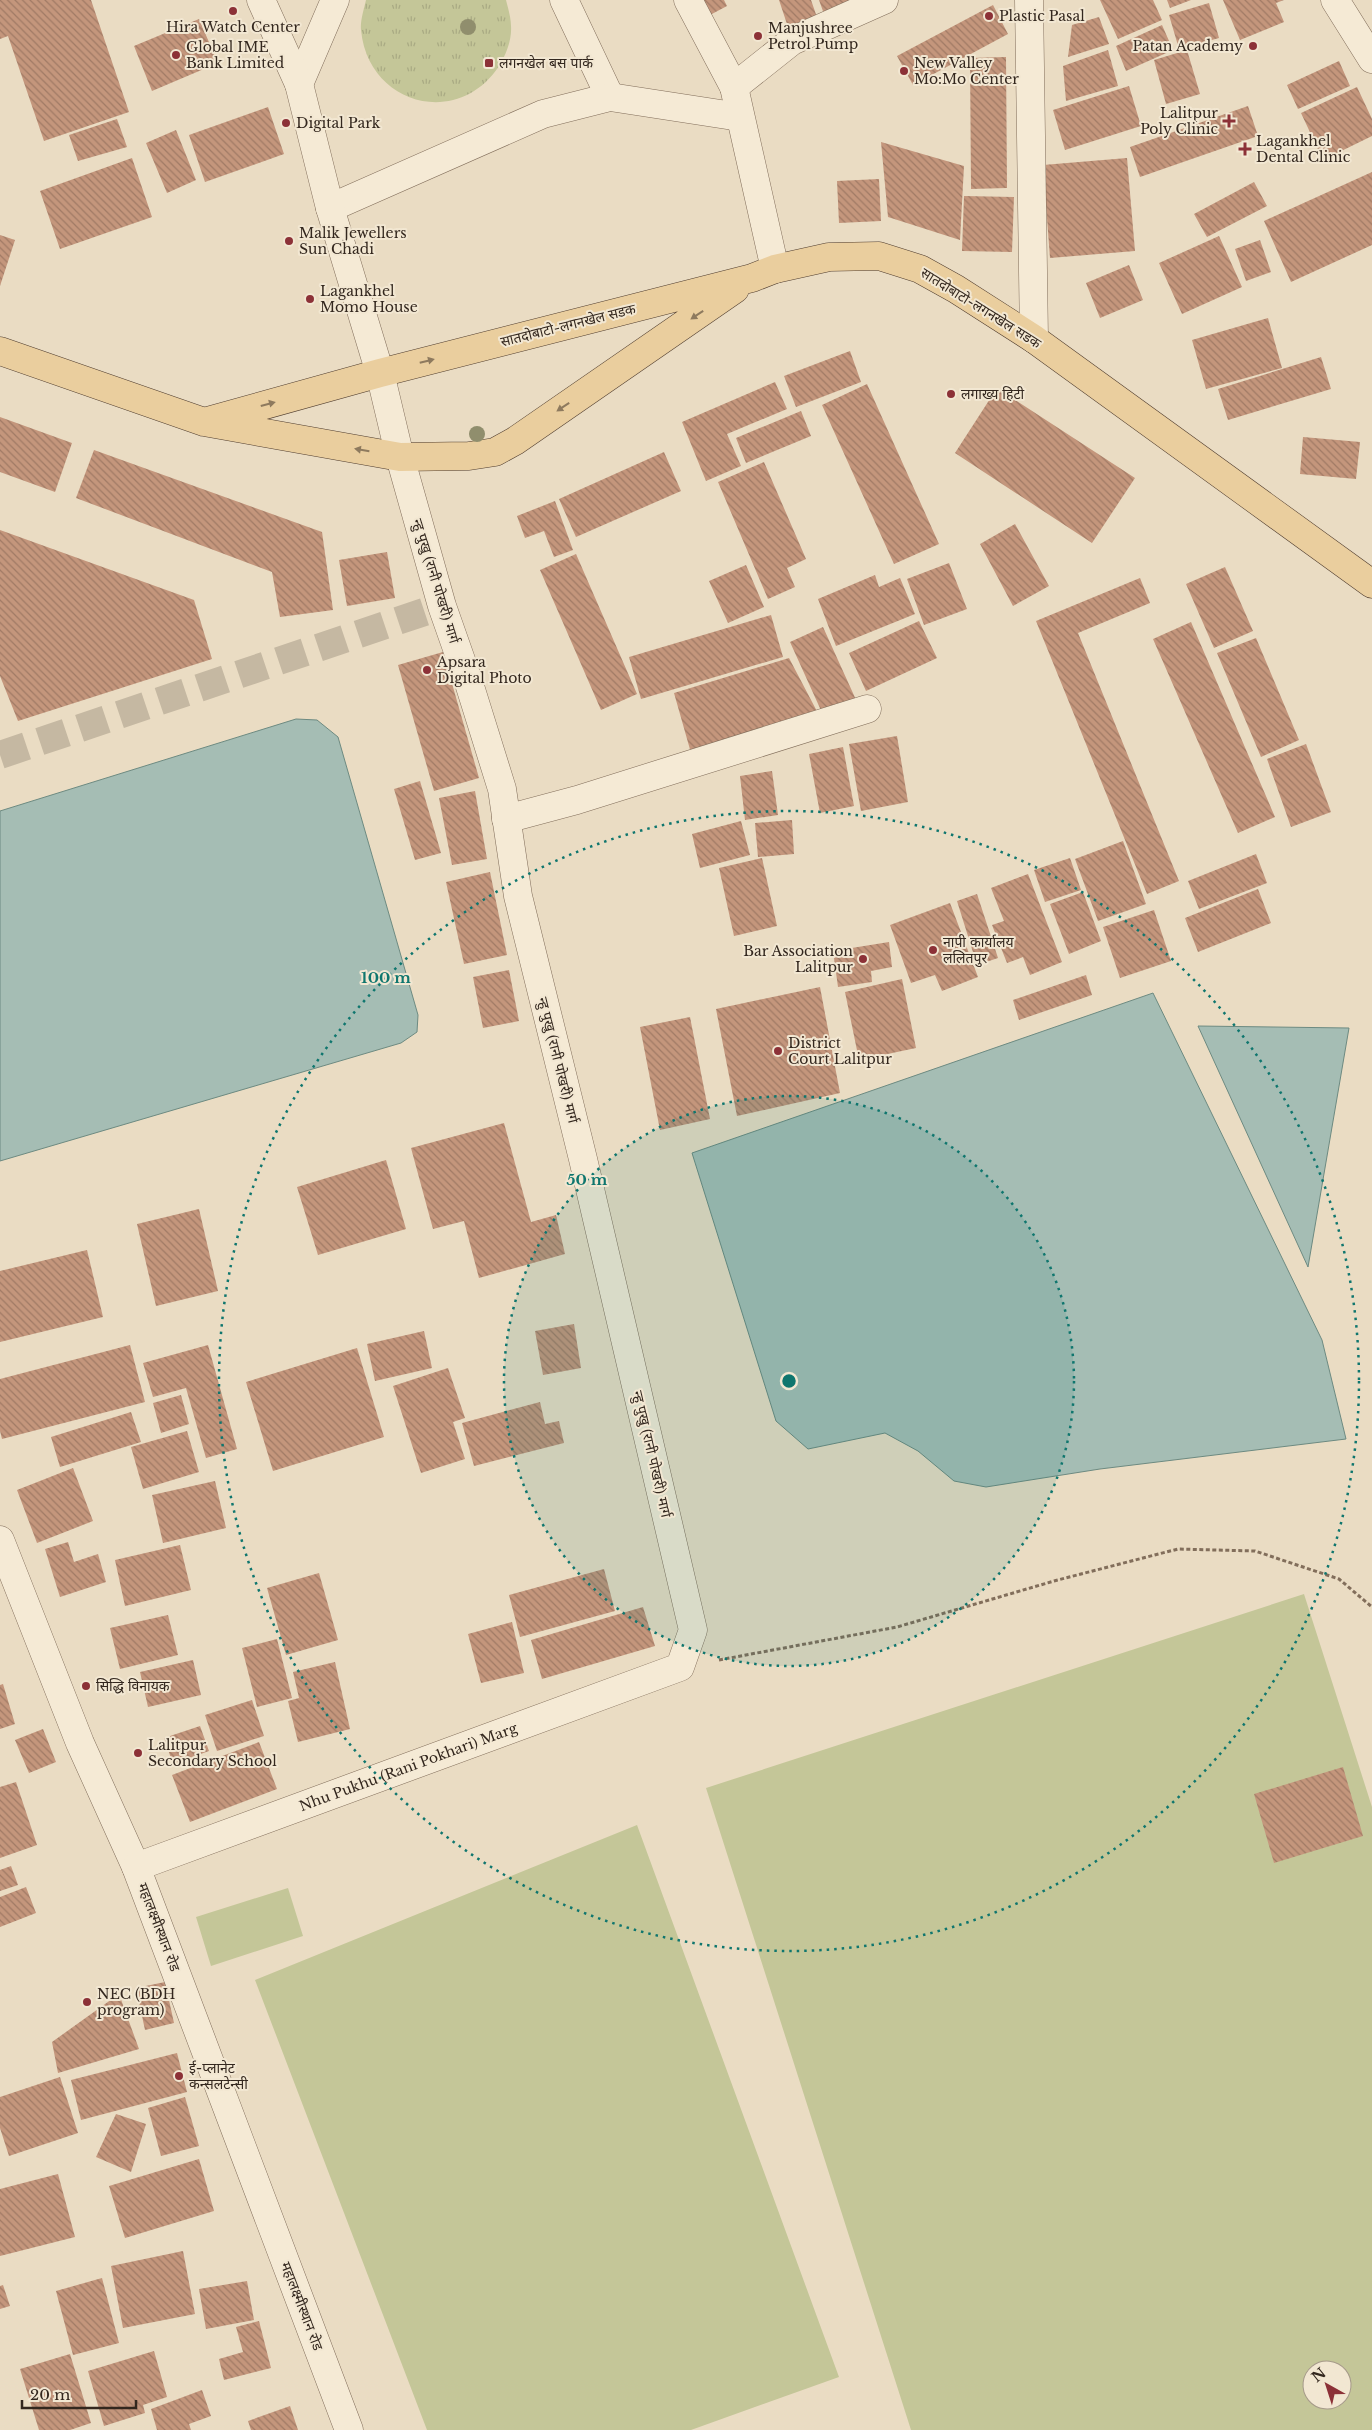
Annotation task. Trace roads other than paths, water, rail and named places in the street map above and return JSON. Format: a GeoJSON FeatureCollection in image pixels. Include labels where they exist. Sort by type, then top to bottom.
{"type":"FeatureCollection","features":[{"type":"Feature","properties":{"kind":"main road","name":"सातदोबाटो-लगनखेल सडक"},"geometry":{"type":"LineString","coordinates":[[204,422],[380,373],[829,257],[879,256],[920,269],[956,288],[1034,339],[1372,584]]}},
{"type":"Feature","properties":{"kind":"main road"},"geometry":{"type":"LineString","coordinates":[[0,351],[204,422],[400,457],[469,456],[495,452],[515,441],[764,274]]}},
{"type":"Feature","properties":{"kind":"street","name":"न्हु पुखु (रानी पोखरी) मार्ग"},"geometry":{"type":"LineString","coordinates":[[261,0],[299,84],[330,208],[380,373],[400,457],[442,606],[468,680],[502,789],[518,896],[693,1630],[680,1667]]}},
{"type":"Feature","properties":{"kind":"street"},"geometry":{"type":"LineString","coordinates":[[299,84],[335,0]]}},
{"type":"Feature","properties":{"kind":"street"},"geometry":{"type":"LineString","coordinates":[[564,0],[610,98]]}},
{"type":"Feature","properties":{"kind":"street"},"geometry":{"type":"LineString","coordinates":[[688,0],[734,87],[764,274]]}},
{"type":"Feature","properties":{"kind":"street"},"geometry":{"type":"LineString","coordinates":[[734,87],[792,41],[884,0]]}},
{"type":"Feature","properties":{"kind":"street"},"geometry":{"type":"LineString","coordinates":[[1029,0],[1034,339]]}},
{"type":"Feature","properties":{"kind":"street"},"geometry":{"type":"LineString","coordinates":[[1335,0],[1372,59]]}},
{"type":"Feature","properties":{"kind":"street"},"geometry":{"type":"LineString","coordinates":[[330,208],[543,114],[610,98],[740,117]]}},
{"type":"Feature","properties":{"kind":"street"},"geometry":{"type":"LineString","coordinates":[[506,819],[577,800],[867,709]]}},
{"type":"Feature","properties":{"kind":"street","name":"महालक्ष्मीस्थान रोड"},"geometry":{"type":"LineString","coordinates":[[0,1540],[80,1743],[136,1867],[349,2430]]}},
{"type":"Feature","properties":{"kind":"street","name":"Nhu Pukhu (Rani Pokhari) Marg"},"geometry":{"type":"LineString","coordinates":[[136,1867],[680,1667]]}},
{"type":"Feature","properties":{"kind":"tunnel"},"geometry":{"type":"LineString","coordinates":[[0,755],[442,606]]}},
{"type":"Feature","properties":{"kind":"place","name":"Hira Watch Center"},"geometry":{"type":"Point","coordinates":[233,11]}},
{"type":"Feature","properties":{"kind":"place","name":"Plastic Pasal"},"geometry":{"type":"Point","coordinates":[989,16]}},
{"type":"Feature","properties":{"kind":"place","name":"Manjushree Petrol Pump"},"geometry":{"type":"Point","coordinates":[758,36]}},
{"type":"Feature","properties":{"kind":"place","name":"Patan Academy"},"geometry":{"type":"Point","coordinates":[1253,46]}},
{"type":"Feature","properties":{"kind":"place","name":"Global IME Bank Limited"},"geometry":{"type":"Point","coordinates":[176,55]}},
{"type":"Feature","properties":{"kind":"place","name":"लगनखेल बस पार्क"},"geometry":{"type":"Point","coordinates":[489,63]}},
{"type":"Feature","properties":{"kind":"place","name":"New Valley Mo:Mo Center"},"geometry":{"type":"Point","coordinates":[904,71]}},
{"type":"Feature","properties":{"kind":"place","name":"Lalitpur Poly Clinic"},"geometry":{"type":"Point","coordinates":[1229,121]}},
{"type":"Feature","properties":{"kind":"place","name":"Digital Park"},"geometry":{"type":"Point","coordinates":[286,123]}},
{"type":"Feature","properties":{"kind":"place","name":"Lagankhel Dental Clinic"},"geometry":{"type":"Point","coordinates":[1245,149]}},
{"type":"Feature","properties":{"kind":"place","name":"Malik Jewellers Sun Chadi"},"geometry":{"type":"Point","coordinates":[289,241]}},
{"type":"Feature","properties":{"kind":"place","name":"Lagankhel Momo House"},"geometry":{"type":"Point","coordinates":[310,299]}},
{"type":"Feature","properties":{"kind":"place","name":"लगाख्य हिटी"},"geometry":{"type":"Point","coordinates":[951,394]}},
{"type":"Feature","properties":{"kind":"place","name":"Apsara Digital Photo"},"geometry":{"type":"Point","coordinates":[427,670]}},
{"type":"Feature","properties":{"kind":"place","name":"नापी कार्यालय ललितपुर"},"geometry":{"type":"Point","coordinates":[933,950]}},
{"type":"Feature","properties":{"kind":"place","name":"Bar Association Lalitpur"},"geometry":{"type":"Point","coordinates":[863,959]}},
{"type":"Feature","properties":{"kind":"place","name":"District Court Lalitpur"},"geometry":{"type":"Point","coordinates":[778,1051]}},
{"type":"Feature","properties":{"kind":"place","name":"सिद्धि विनायक"},"geometry":{"type":"Point","coordinates":[86,1686]}},
{"type":"Feature","properties":{"kind":"place","name":"Lalitpur Secondary School"},"geometry":{"type":"Point","coordinates":[138,1753]}},
{"type":"Feature","properties":{"kind":"place","name":"NEC (BDH program)"},"geometry":{"type":"Point","coordinates":[87,2002]}},
{"type":"Feature","properties":{"kind":"place","name":"ई-प्लानेट कन्सलटेन्सी"},"geometry":{"type":"Point","coordinates":[179,2076]}}]}
